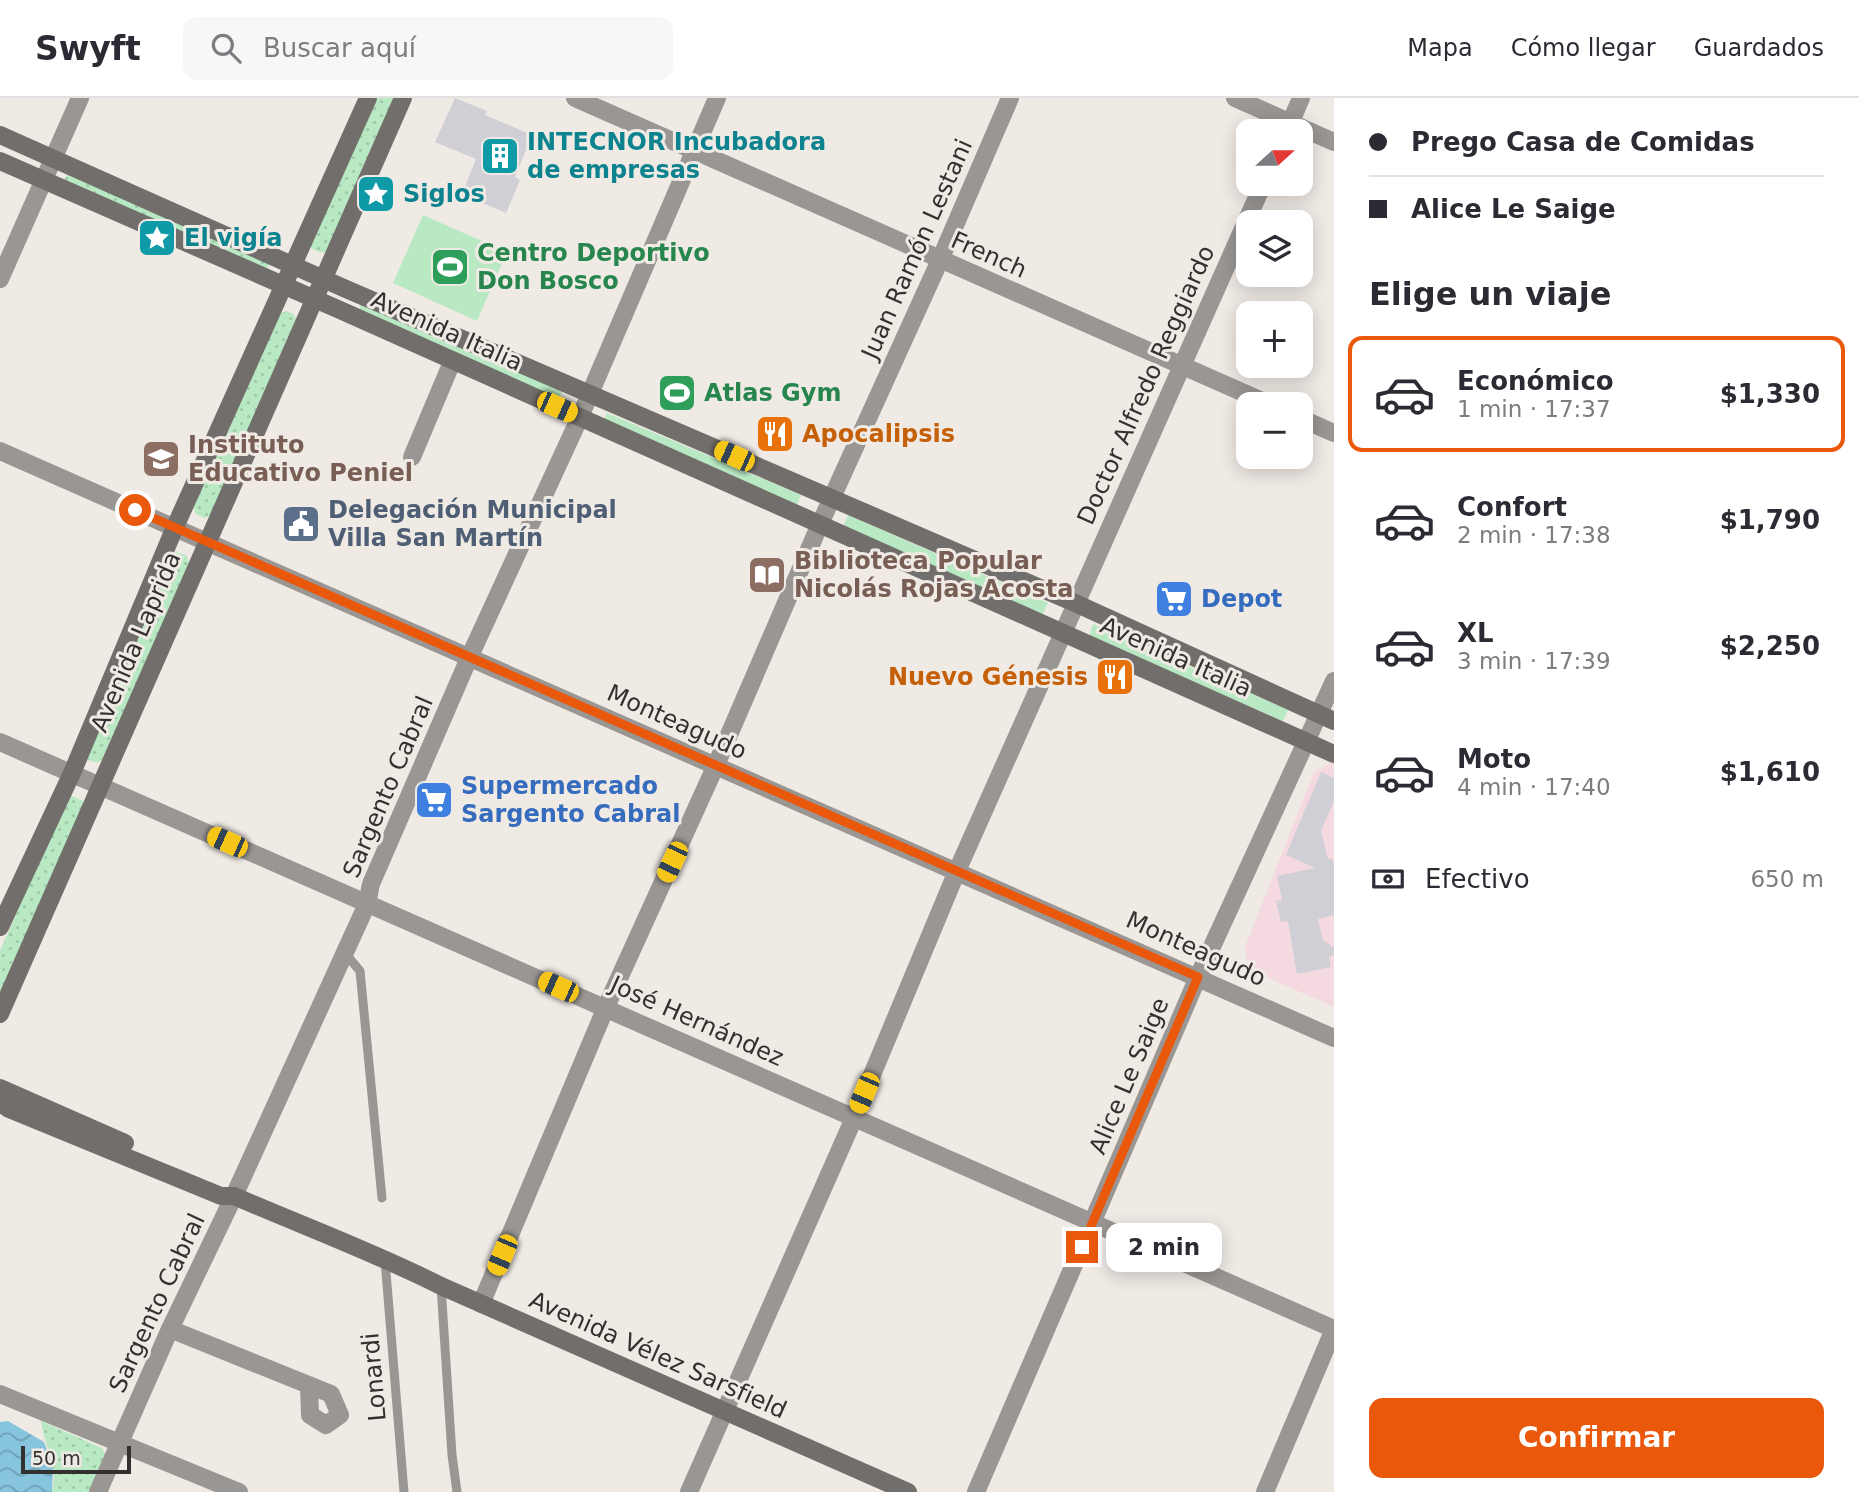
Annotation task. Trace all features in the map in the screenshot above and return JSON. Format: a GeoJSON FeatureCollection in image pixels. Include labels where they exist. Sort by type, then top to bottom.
{"type":"FeatureCollection","features":[{"type":"Feature","properties":{"kind":"main road","name":"Avenida Laprida"},"geometry":{"type":"LineString","coordinates":[[0,927],[72,773],[176,527],[368,98]]}},
{"type":"Feature","properties":{"kind":"main road","name":"Avenida Laprida"},"geometry":{"type":"LineString","coordinates":[[0,1014],[403,98]]}},
{"type":"Feature","properties":{"kind":"main road","name":"Avenida Italia"},"geometry":{"type":"LineString","coordinates":[[0,135],[323,278],[1075,603],[1326,718]]}},
{"type":"Feature","properties":{"kind":"main road","name":"Avenida Italia"},"geometry":{"type":"LineString","coordinates":[[0,161],[1334,754]]}},
{"type":"Feature","properties":{"kind":"main road","name":"Avenida Vélez Sarsfield"},"geometry":{"type":"LineString","coordinates":[[0,1093],[225,1187],[234,1196],[339,1242],[385,1258],[481,1304],[908,1492]]}},
{"type":"Feature","properties":{"kind":"street"},"geometry":{"type":"LineString","coordinates":[[0,279],[80,98]]}},
{"type":"Feature","properties":{"kind":"street","name":"French"},"geometry":{"type":"LineString","coordinates":[[575,98],[1241,392]]}},
{"type":"Feature","properties":{"kind":"street","name":"Sargento Cabral"},"geometry":{"type":"LineString","coordinates":[[98,1492],[170,1328],[234,1196],[367,904],[371,884],[469,658],[580,417],[718,98]]}},
{"type":"Feature","properties":{"kind":"street","name":"Juan Ramón Lestani"},"geometry":{"type":"LineString","coordinates":[[481,1304],[606,1007],[716,765],[1010,98]]}},
{"type":"Feature","properties":{"kind":"street"},"geometry":{"type":"LineString","coordinates":[[1235,98],[1274,119]]}},
{"type":"Feature","properties":{"kind":"street"},"geometry":{"type":"LineString","coordinates":[[1292,119],[1301,98]]}},
{"type":"Feature","properties":{"kind":"street"},"geometry":{"type":"LineString","coordinates":[[1313,135],[1334,142]]}},
{"type":"Feature","properties":{"kind":"street","name":"Doctor Alfredo Reggiardo"},"geometry":{"type":"LineString","coordinates":[[689,1492],[854,1118],[957,872],[1075,603],[1258,196]]}},
{"type":"Feature","properties":{"kind":"street"},"geometry":{"type":"LineString","coordinates":[[412,457],[452,362]]}},
{"type":"Feature","properties":{"kind":"street"},"geometry":{"type":"LineString","coordinates":[[1313,424],[1334,433]]}},
{"type":"Feature","properties":{"kind":"street","name":"Monteagudo"},"geometry":{"type":"LineString","coordinates":[[0,451],[1334,1038]]}},
{"type":"Feature","properties":{"kind":"street","name":"Alice Le Saige"},"geometry":{"type":"LineString","coordinates":[[976,1492],[1198,977],[1306,742],[1326,718],[1334,681]]}},
{"type":"Feature","properties":{"kind":"street","name":"José Hernández"},"geometry":{"type":"LineString","coordinates":[[0,742],[1334,1329]]}},
{"type":"Feature","properties":{"kind":"street"},"geometry":{"type":"LineString","coordinates":[[170,1328],[309,1385]]}},
{"type":"Feature","properties":{"kind":"street"},"geometry":{"type":"LineString","coordinates":[[1265,1492],[1334,1329]]}},
{"type":"Feature","properties":{"kind":"street"},"geometry":{"type":"LineString","coordinates":[[0,1394],[239,1492]]}},
{"type":"Feature","properties":{"kind":"lane"},"geometry":{"type":"LineString","coordinates":[[344,952],[360,971],[382,1198]]}},
{"type":"Feature","properties":{"kind":"lane","name":"Lonardi"},"geometry":{"type":"LineString","coordinates":[[385,1258],[404,1492]]}},
{"type":"Feature","properties":{"kind":"lane"},"geometry":{"type":"LineString","coordinates":[[441,1286],[452,1455],[457,1492]]}},
{"type":"Feature","properties":{"kind":"shaded area"},"geometry":{"type":"Polygon","coordinates":[[[1334,762],[1334,1007],[1248,969],[1245,947],[1314,772],[1334,762]]]}},
{"type":"Feature","properties":{"kind":"green space"},"geometry":{"type":"Polygon","coordinates":[[[373,98],[395,98],[328,250],[318,252],[311,248],[309,241],[373,98]]]}},
{"type":"Feature","properties":{"kind":"green space"},"geometry":{"type":"Polygon","coordinates":[[[68,173],[270,264],[265,271],[64,180],[68,173]]]}},
{"type":"Feature","properties":{"kind":"green space","name":"Centro Deportivo Don Bosco"},"geometry":{"type":"Polygon","coordinates":[[[423,215],[507,252],[477,321],[393,283],[423,215]]]}},
{"type":"Feature","properties":{"kind":"green space"},"geometry":{"type":"Polygon","coordinates":[[[360,305],[561,390],[562,393],[557,400],[359,312],[360,305]]]}},
{"type":"Feature","properties":{"kind":"green space"},"geometry":{"type":"Polygon","coordinates":[[[287,311],[293,314],[298,322],[212,515],[204,518],[196,514],[192,505],[278,314],[287,311]]]}},
{"type":"Feature","properties":{"kind":"green space"},"geometry":{"type":"Polygon","coordinates":[[[607,413],[801,495],[797,505],[603,422],[607,413]]]}},
{"type":"Feature","properties":{"kind":"green space"},"geometry":{"type":"Polygon","coordinates":[[[848,515],[1048,603],[1042,616],[843,527],[848,515]]]}},
{"type":"Feature","properties":{"kind":"green space"},"geometry":{"type":"Polygon","coordinates":[[[177,552],[187,556],[189,564],[103,758],[98,763],[88,760],[86,750],[171,554],[177,552]]]}},
{"type":"Feature","properties":{"kind":"green space"},"geometry":{"type":"Polygon","coordinates":[[[1093,624],[1288,710],[1283,721],[1089,636],[1093,624]]]}},
{"type":"Feature","properties":{"kind":"green space"},"geometry":{"type":"Polygon","coordinates":[[[70,795],[83,801],[83,805],[0,995],[0,951],[70,795]]]}},
{"type":"Feature","properties":{"kind":"green space"},"geometry":{"type":"Polygon","coordinates":[[[41,1421],[102,1448],[107,1457],[91,1492],[52,1492],[54,1474],[41,1421]]]}},
{"type":"Feature","properties":{"kind":"water"},"geometry":{"type":"Polygon","coordinates":[[[8,1421],[44,1442],[53,1466],[52,1492],[0,1492],[0,1422],[8,1421]]]}},
{"type":"Feature","properties":{"kind":"building","name":"INTECNOR Incubadora de empresas"},"geometry":{"type":"Polygon","coordinates":[[[455,98],[487,111],[485,115],[532,135],[515,177],[520,180],[506,213],[462,194],[476,159],[435,142],[455,98]]]}},
{"type":"Feature","properties":{"kind":"building"},"geometry":{"type":"Polygon","coordinates":[[[1321,772],[1334,778],[1334,801],[1321,831],[1328,859],[1332,859],[1334,863],[1334,915],[1318,919],[1323,940],[1334,948],[1334,955],[1329,957],[1331,967],[1297,974],[1288,921],[1281,922],[1276,901],[1282,900],[1277,876],[1315,868],[1286,855],[1321,772]]]}},
{"type":"Feature","properties":{"kind":"place","name":"INTECNOR Incubadora de empresas"},"geometry":{"type":"Point","coordinates":[500,156]}},
{"type":"Feature","properties":{"kind":"place","name":"Siglos"},"geometry":{"type":"Point","coordinates":[376,194]}},
{"type":"Feature","properties":{"kind":"place","name":"El vigía"},"geometry":{"type":"Point","coordinates":[157,238]}},
{"type":"Feature","properties":{"kind":"place","name":"Centro Deportivo Don Bosco"},"geometry":{"type":"Point","coordinates":[450,267]}},
{"type":"Feature","properties":{"kind":"place","name":"Atlas Gym"},"geometry":{"type":"Point","coordinates":[677,393]}},
{"type":"Feature","properties":{"kind":"place","name":"Apocalipsis"},"geometry":{"type":"Point","coordinates":[775,434]}},
{"type":"Feature","properties":{"kind":"place","name":"Instituto Educativo Peniel"},"geometry":{"type":"Point","coordinates":[161,459]}},
{"type":"Feature","properties":{"kind":"place","name":"Delegación Municipal Villa San Martín"},"geometry":{"type":"Point","coordinates":[301,524]}},
{"type":"Feature","properties":{"kind":"place","name":"Biblioteca Popular Nicolás Rojas Acosta"},"geometry":{"type":"Point","coordinates":[767,575]}},
{"type":"Feature","properties":{"kind":"place","name":"Depot"},"geometry":{"type":"Point","coordinates":[1174,599]}},
{"type":"Feature","properties":{"kind":"place","name":"Nuevo Génesis"},"geometry":{"type":"Point","coordinates":[1115,677]}},
{"type":"Feature","properties":{"kind":"place","name":"Supermercado Sargento Cabral"},"geometry":{"type":"Point","coordinates":[434,800]}},
{"type":"Feature","properties":{"kind":"route"},"geometry":{"type":"LineString","coordinates":[[135,510],[1198,977],[1082,1247]]}}]}
